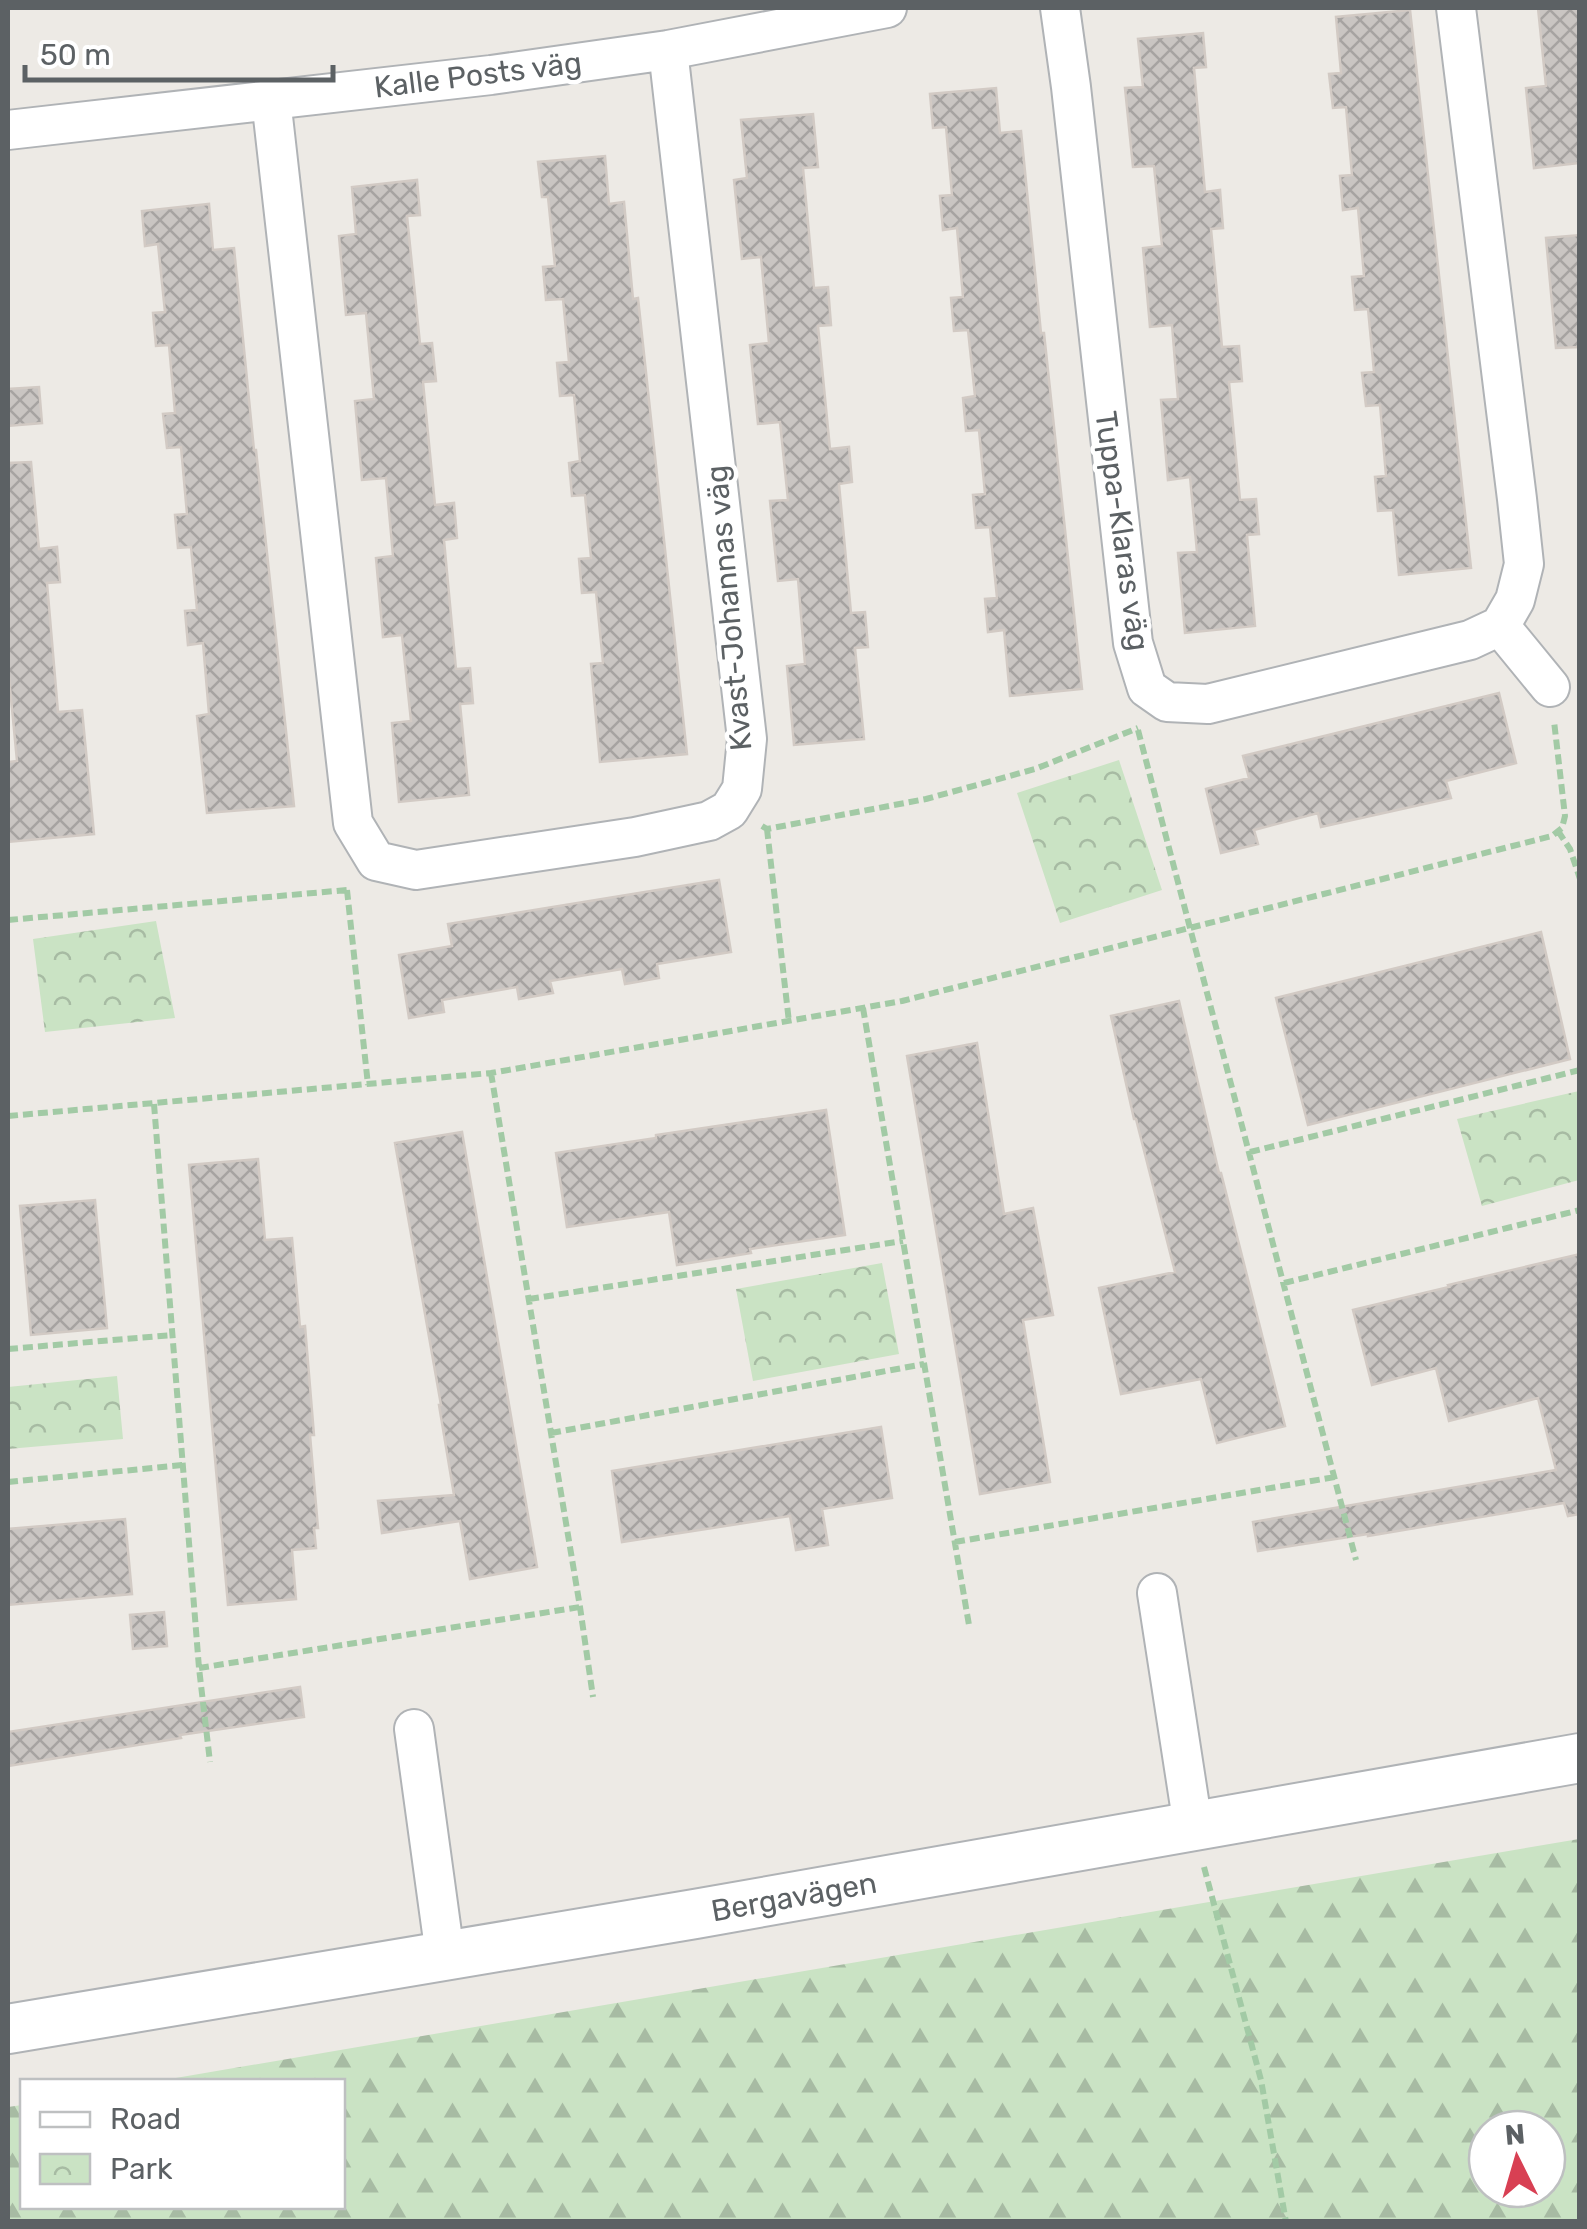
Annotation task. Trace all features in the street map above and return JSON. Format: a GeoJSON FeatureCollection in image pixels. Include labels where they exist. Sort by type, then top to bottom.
{"type":"FeatureCollection","features":[{"type":"Feature","properties":{"kind":"street","name":"Kalle Posts väg"},"geometry":{"type":"LineString","coordinates":[[8,130],[491,75],[668,50],[886,8]]}},
{"type":"Feature","properties":{"kind":"street","name":"Tuppa-Klaras väg"},"geometry":{"type":"LineString","coordinates":[[1060,8],[1072,86],[1132,643],[1147,688],[1167,702],[1208,704],[1470,640],[1500,626]]}},
{"type":"Feature","properties":{"kind":"street"},"geometry":{"type":"LineString","coordinates":[[1456,8],[1524,564],[1515,600],[1500,626],[1550,687]]}},
{"type":"Feature","properties":{"kind":"street","name":"Kvast-Johannas väg"},"geometry":{"type":"LineString","coordinates":[[271,99],[353,822],[376,861],[416,870],[635,837],[708,821],[730,810],[742,789],[747,739],[668,50]]}},
{"type":"Feature","properties":{"kind":"street"},"geometry":{"type":"LineString","coordinates":[[1157,1593],[1193,1826]]}},
{"type":"Feature","properties":{"kind":"street"},"geometry":{"type":"LineString","coordinates":[[414,1729],[446,1955]]}},
{"type":"Feature","properties":{"kind":"street","name":"Bergavägen"},"geometry":{"type":"LineString","coordinates":[[8,2029],[695,1914],[1580,1758]]}},
{"type":"Feature","properties":{"kind":"path"},"geometry":{"type":"LineString","coordinates":[[8,1116],[491,1073],[902,1002],[1552,836],[1562,828],[1565,816],[1550,687]]}},
{"type":"Feature","properties":{"kind":"path"},"geometry":{"type":"LineString","coordinates":[[789,1022],[767,829],[926,799],[1035,768],[1138,729],[1356,1560]]}},
{"type":"Feature","properties":{"kind":"path"},"geometry":{"type":"LineString","coordinates":[[1558,831],[1570,849],[1580,879]]}},
{"type":"Feature","properties":{"kind":"path"},"geometry":{"type":"LineString","coordinates":[[8,920],[347,890],[368,1085]]}},
{"type":"Feature","properties":{"kind":"path"},"geometry":{"type":"LineString","coordinates":[[863,1008],[969,1625]]}},
{"type":"Feature","properties":{"kind":"path"},"geometry":{"type":"LineString","coordinates":[[1250,1152],[1580,1070]]}},
{"type":"Feature","properties":{"kind":"path"},"geometry":{"type":"LineString","coordinates":[[491,1073],[592,1697]]}},
{"type":"Feature","properties":{"kind":"path"},"geometry":{"type":"LineString","coordinates":[[154,1104],[210,1762]]}},
{"type":"Feature","properties":{"kind":"path"},"geometry":{"type":"LineString","coordinates":[[1284,1283],[1580,1210]]}},
{"type":"Feature","properties":{"kind":"path"},"geometry":{"type":"LineString","coordinates":[[529,1299],[903,1241]]}},
{"type":"Feature","properties":{"kind":"path"},"geometry":{"type":"LineString","coordinates":[[8,1350],[172,1335]]}},
{"type":"Feature","properties":{"kind":"path"},"geometry":{"type":"LineString","coordinates":[[552,1433],[924,1364]]}},
{"type":"Feature","properties":{"kind":"path"},"geometry":{"type":"LineString","coordinates":[[8,1482],[183,1465]]}},
{"type":"Feature","properties":{"kind":"path"},"geometry":{"type":"LineString","coordinates":[[955,1542],[1335,1478]]}},
{"type":"Feature","properties":{"kind":"path"},"geometry":{"type":"LineString","coordinates":[[200,1668],[580,1607]]}},
{"type":"Feature","properties":{"kind":"path"},"geometry":{"type":"LineString","coordinates":[[1193,1826],[1261,2080],[1286,2222]]}},
{"type":"Feature","properties":{"kind":"green space"},"geometry":{"type":"Polygon","coordinates":[[[1119,760],[1162,890],[1060,923],[1017,793],[1119,760]]]}},
{"type":"Feature","properties":{"kind":"green space"},"geometry":{"type":"Polygon","coordinates":[[[156,921],[175,1018],[45,1032],[33,939],[156,921]]]}},
{"type":"Feature","properties":{"kind":"green space"},"geometry":{"type":"Polygon","coordinates":[[[1579,1091],[1579,1180],[1482,1206],[1457,1119],[1579,1091]]]}},
{"type":"Feature","properties":{"kind":"green space"},"geometry":{"type":"Polygon","coordinates":[[[882,1263],[899,1354],[753,1381],[736,1289],[882,1263]]]}},
{"type":"Feature","properties":{"kind":"green space"},"geometry":{"type":"Polygon","coordinates":[[[117,1376],[123,1439],[8,1449],[8,1387],[117,1376]]]}},
{"type":"Feature","properties":{"kind":"green space"},"geometry":{"type":"Polygon","coordinates":[[[1579,1839],[1579,2221],[8,2221],[8,2107],[20,2105],[20,2209],[345,2209],[345,2079],[170,2079],[1579,1839]]]}},
{"type":"Feature","properties":{"kind":"building"},"geometry":{"type":"Polygon","coordinates":[[[1538,8],[1580,8],[1580,163],[1534,168],[1526,88],[1546,86],[1538,8]]]}},
{"type":"Feature","properties":{"kind":"building"},"geometry":{"type":"Polygon","coordinates":[[[1410,10],[1471,568],[1399,575],[1393,510],[1378,511],[1375,477],[1386,476],[1380,405],[1366,406],[1362,373],[1374,372],[1368,309],[1355,310],[1352,277],[1364,276],[1358,208],[1343,210],[1340,176],[1352,175],[1346,107],[1333,108],[1329,74],[1341,73],[1336,17],[1410,10]]]}},
{"type":"Feature","properties":{"kind":"building"},"geometry":{"type":"Polygon","coordinates":[[[1203,33],[1206,67],[1194,68],[1205,192],[1220,190],[1223,228],[1211,229],[1222,347],[1239,346],[1242,381],[1229,382],[1240,500],[1256,499],[1259,534],[1247,535],[1255,626],[1185,633],[1178,553],[1197,552],[1190,477],[1168,480],[1161,400],[1178,399],[1172,325],[1150,327],[1143,248],[1162,246],[1154,166],[1133,167],[1125,88],[1143,87],[1138,39],[1203,33]]]}},
{"type":"Feature","properties":{"kind":"building"},"geometry":{"type":"Polygon","coordinates":[[[996,88],[1000,133],[1021,131],[1082,689],[1010,696],[1004,630],[988,632],[985,599],[997,598],[990,527],[976,528],[973,495],[985,494],[979,430],[966,431],[963,398],[975,396],[968,330],[954,331],[951,298],[963,297],[957,228],[943,230],[940,196],[952,195],[946,127],[933,128],[930,94],[996,88]]]}},
{"type":"Feature","properties":{"kind":"building"},"geometry":{"type":"Polygon","coordinates":[[[813,114],[818,167],[803,168],[814,288],[828,287],[831,325],[818,326],[830,449],[849,447],[852,482],[839,484],[851,613],[865,612],[868,647],[855,648],[864,739],[794,745],[787,666],[805,664],[798,579],[778,581],[770,501],[788,500],[780,422],[758,424],[750,345],[769,343],[761,257],[742,259],[734,180],[747,178],[741,120],[813,114]]]}},
{"type":"Feature","properties":{"kind":"building"},"geometry":{"type":"Polygon","coordinates":[[[605,156],[609,204],[624,202],[633,299],[638,298],[687,754],[600,762],[591,664],[603,663],[596,592],[582,593],[579,559],[591,558],[585,495],[572,496],[569,463],[580,461],[574,395],[560,396],[557,363],[569,362],[563,299],[546,300],[543,267],[555,266],[548,197],[542,197],[538,162],[605,156]]]}},
{"type":"Feature","properties":{"kind":"building"},"geometry":{"type":"Polygon","coordinates":[[[417,180],[420,215],[407,216],[420,344],[432,343],[436,381],[423,382],[435,505],[454,503],[457,538],[444,540],[456,669],[470,668],[473,703],[460,704],[469,795],[399,802],[392,723],[411,721],[402,635],[383,637],[376,558],[393,556],[386,478],[362,480],[355,401],[374,399],[366,313],[346,315],[339,236],[356,234],[352,187],[417,180]]]}},
{"type":"Feature","properties":{"kind":"building"},"geometry":{"type":"Polygon","coordinates":[[[209,204],[213,250],[234,248],[294,806],[207,813],[197,716],[209,714],[203,643],[188,645],[185,611],[197,610],[191,547],[178,548],[175,515],[187,514],[181,447],[167,448],[163,414],[175,413],[169,345],[156,346],[153,313],[165,312],[158,244],[145,246],[142,211],[209,204]]]}},
{"type":"Feature","properties":{"kind":"building"},"geometry":{"type":"Polygon","coordinates":[[[1580,235],[1580,347],[1556,348],[1546,238],[1580,235]]]}},
{"type":"Feature","properties":{"kind":"building"},"geometry":{"type":"Polygon","coordinates":[[[39,387],[42,423],[8,426],[8,389],[39,387]]]}},
{"type":"Feature","properties":{"kind":"building"},"geometry":{"type":"Polygon","coordinates":[[[31,462],[39,549],[57,547],[60,582],[47,583],[58,712],[82,710],[94,834],[8,842],[8,762],[17,761],[8,667],[8,463],[31,462]]]}},
{"type":"Feature","properties":{"kind":"building"},"geometry":{"type":"Polygon","coordinates":[[[1499,693],[1516,763],[1446,781],[1451,798],[1321,827],[1318,813],[1254,830],[1258,844],[1221,853],[1206,789],[1249,778],[1243,756],[1499,693]]]}},
{"type":"Feature","properties":{"kind":"building"},"geometry":{"type":"Polygon","coordinates":[[[719,880],[731,952],[657,964],[659,978],[625,984],[622,969],[550,981],[553,993],[519,999],[517,987],[442,1000],[444,1012],[409,1018],[399,955],[452,946],[448,924],[719,880]]]}},
{"type":"Feature","properties":{"kind":"building"},"geometry":{"type":"Polygon","coordinates":[[[1541,932],[1570,1059],[1308,1125],[1276,998],[1541,932]]]}},
{"type":"Feature","properties":{"kind":"building"},"geometry":{"type":"Polygon","coordinates":[[[1179,1001],[1285,1426],[1217,1443],[1201,1379],[1121,1394],[1099,1288],[1175,1272],[1111,1016],[1179,1001]]]}},
{"type":"Feature","properties":{"kind":"building"},"geometry":{"type":"Polygon","coordinates":[[[977,1043],[1004,1214],[1033,1208],[1053,1315],[1023,1320],[1050,1482],[980,1494],[907,1056],[977,1043]]]}},
{"type":"Feature","properties":{"kind":"building"},"geometry":{"type":"Polygon","coordinates":[[[826,1110],[845,1235],[677,1265],[669,1212],[567,1227],[556,1153],[826,1110]]]}},
{"type":"Feature","properties":{"kind":"building"},"geometry":{"type":"Polygon","coordinates":[[[462,1132],[537,1567],[470,1579],[460,1521],[382,1533],[378,1501],[454,1495],[395,1143],[462,1132]]]}},
{"type":"Feature","properties":{"kind":"building"},"geometry":{"type":"Polygon","coordinates":[[[258,1159],[265,1240],[292,1238],[300,1327],[305,1326],[318,1528],[314,1528],[316,1548],[292,1550],[296,1599],[228,1605],[189,1165],[258,1159]]]}},
{"type":"Feature","properties":{"kind":"building"},"geometry":{"type":"Polygon","coordinates":[[[95,1200],[107,1328],[31,1335],[20,1206],[95,1200]]]}},
{"type":"Feature","properties":{"kind":"building"},"geometry":{"type":"Polygon","coordinates":[[[1580,1254],[1580,1514],[1568,1516],[1564,1503],[1258,1551],[1253,1522],[1556,1470],[1538,1398],[1449,1421],[1436,1368],[1372,1385],[1353,1310],[1580,1254]]]}},
{"type":"Feature","properties":{"kind":"building"},"geometry":{"type":"Polygon","coordinates":[[[881,1427],[892,1498],[822,1509],[828,1545],[796,1550],[790,1516],[622,1542],[612,1471],[881,1427]]]}},
{"type":"Feature","properties":{"kind":"building"},"geometry":{"type":"Polygon","coordinates":[[[125,1519],[132,1594],[8,1605],[8,1529],[125,1519]]]}},
{"type":"Feature","properties":{"kind":"building"},"geometry":{"type":"Polygon","coordinates":[[[164,1612],[167,1646],[133,1649],[130,1615],[164,1612]]]}},
{"type":"Feature","properties":{"kind":"building"},"geometry":{"type":"Polygon","coordinates":[[[300,1687],[304,1717],[8,1766],[8,1732],[300,1687]]]}}]}
